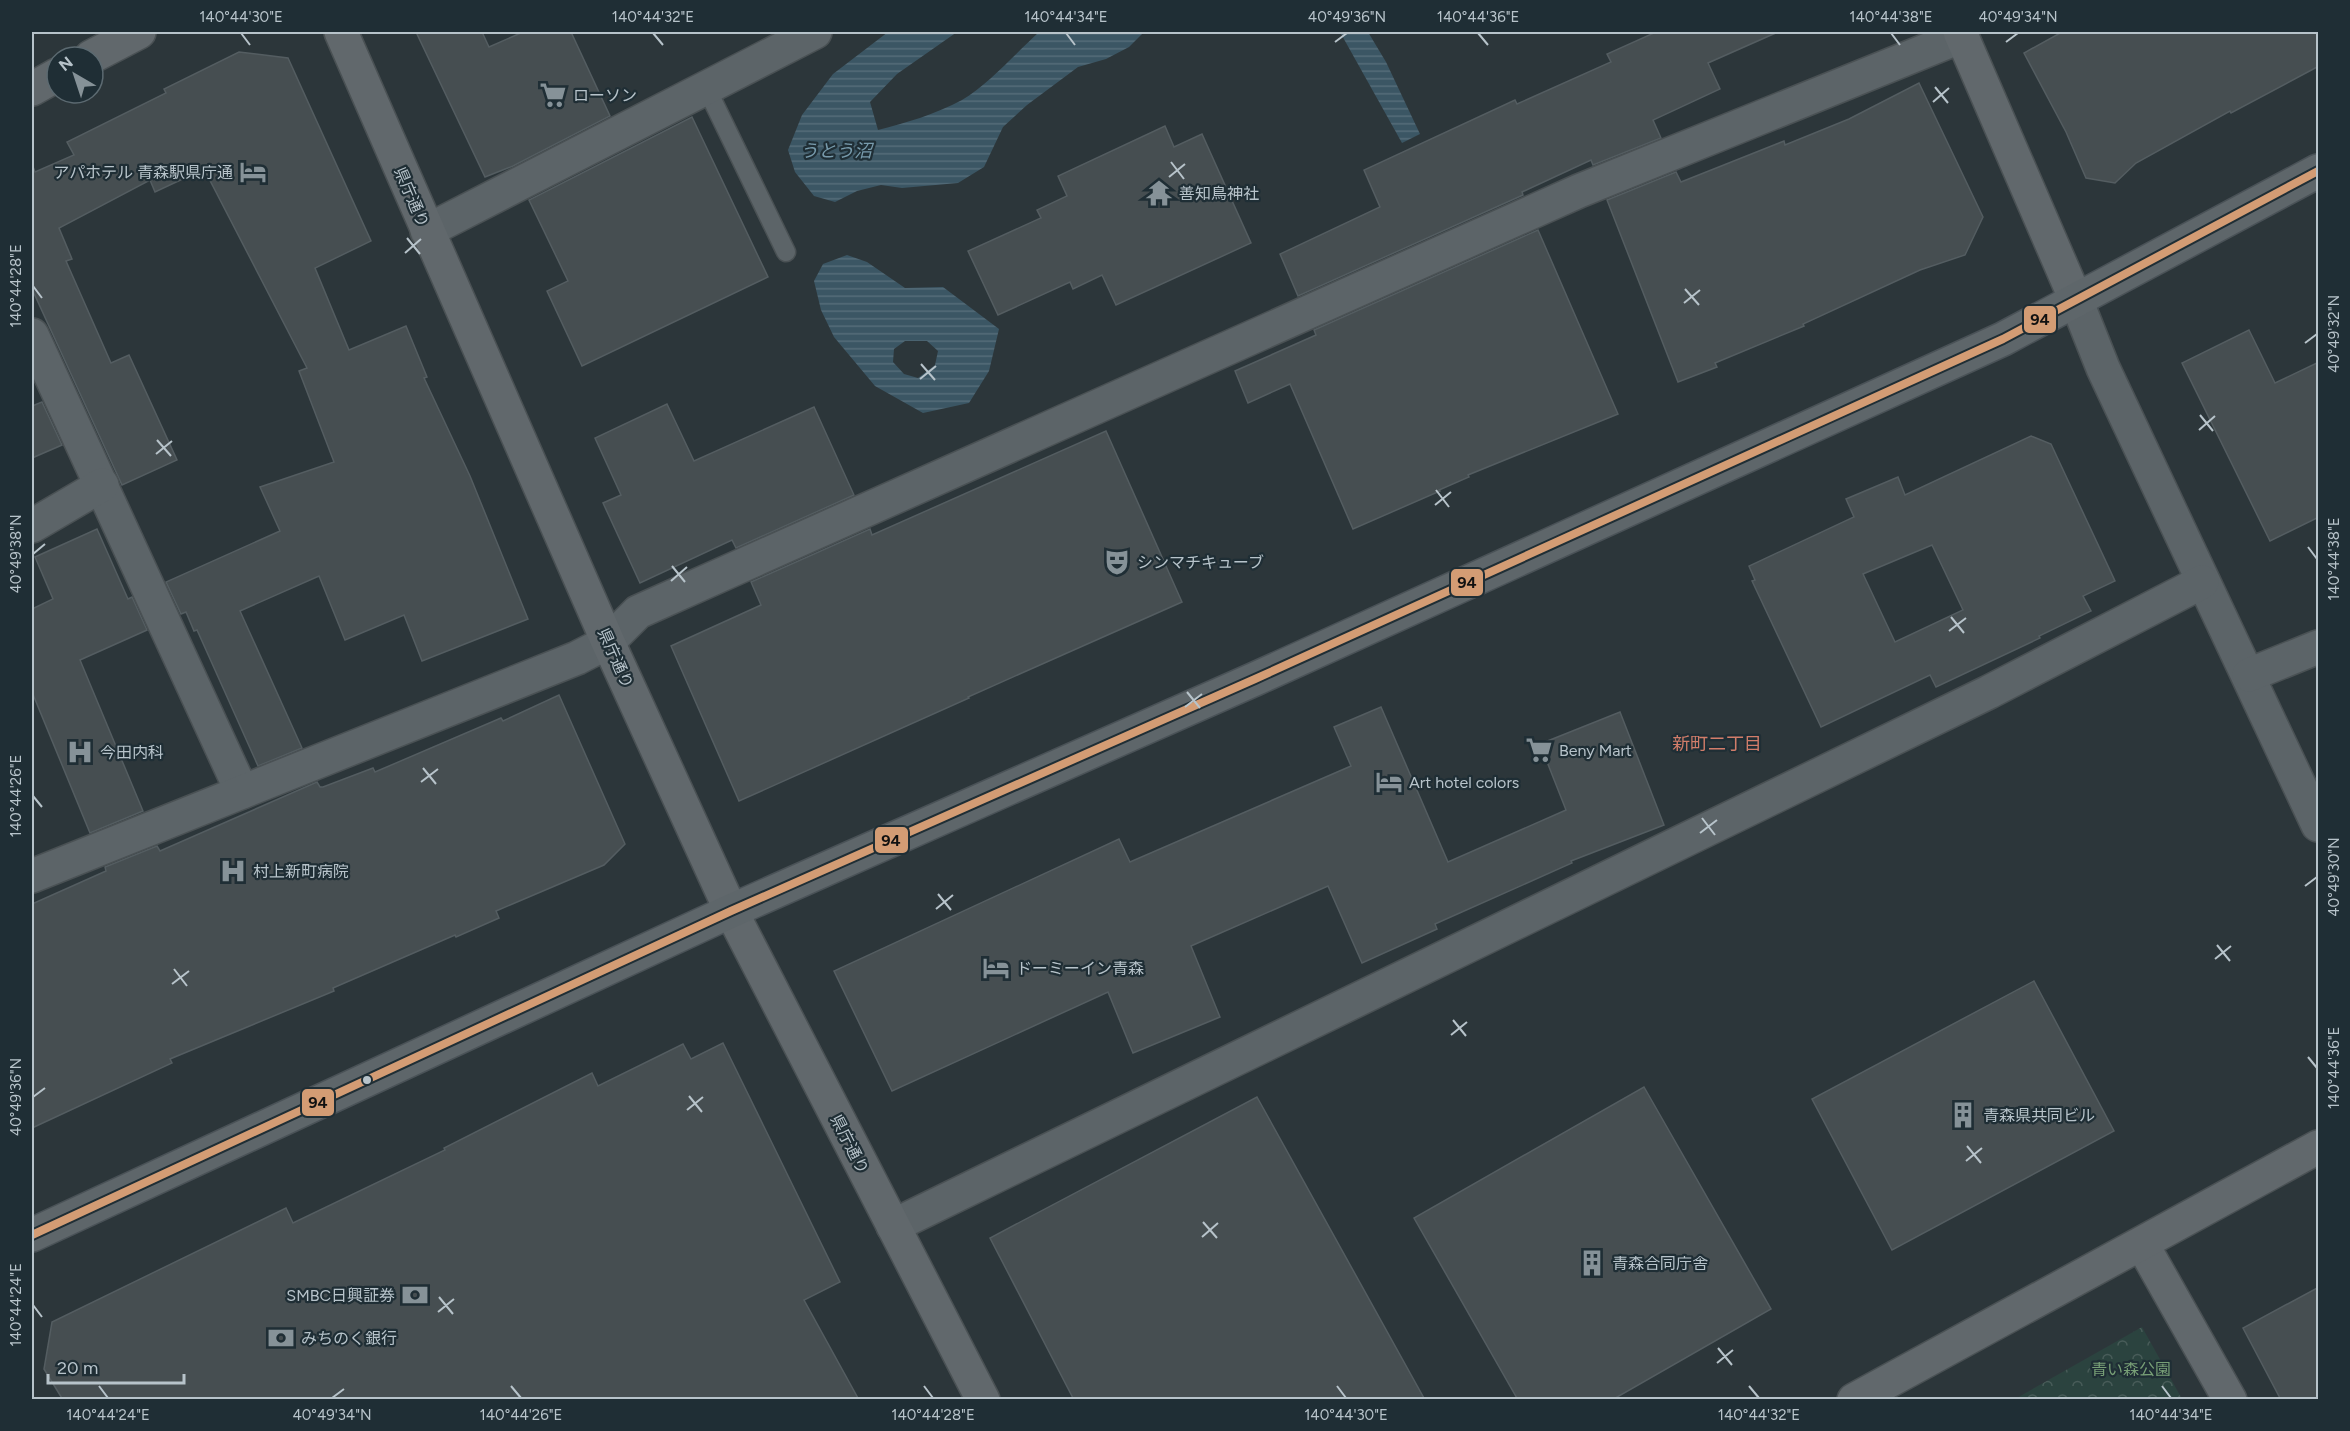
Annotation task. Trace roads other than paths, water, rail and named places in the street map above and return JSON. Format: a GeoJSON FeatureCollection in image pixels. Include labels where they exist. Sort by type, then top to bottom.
{"type":"FeatureCollection","features":[{"type":"Feature","properties":{"kind":"main road"},"geometry":{"type":"LineString","coordinates":[[32,1235],[731,911],[1287,665],[2003,339],[2319,171]]}},
{"type":"Feature","properties":{"kind":"street"},"geometry":{"type":"LineString","coordinates":[[105,50],[139,32]]}},
{"type":"Feature","properties":{"kind":"street","name":"県庁通り"},"geometry":{"type":"LineString","coordinates":[[341,32],[608,642],[731,911],[983,1400]]}},
{"type":"Feature","properties":{"kind":"street"},"geometry":{"type":"LineString","coordinates":[[427,231],[815,32]]}},
{"type":"Feature","properties":{"kind":"street"},"geometry":{"type":"LineString","coordinates":[[32,876],[578,658],[608,642],[638,612],[1579,191],[1961,34],[2103,368],[2202,582],[2249,675],[2319,825]]}},
{"type":"Feature","properties":{"kind":"street"},"geometry":{"type":"LineString","coordinates":[[32,335],[242,792]]}},
{"type":"Feature","properties":{"kind":"street"},"geometry":{"type":"LineString","coordinates":[[32,526],[102,485]]}},
{"type":"Feature","properties":{"kind":"street"},"geometry":{"type":"LineString","coordinates":[[893,1226],[1989,692],[2202,582]]}},
{"type":"Feature","properties":{"kind":"street"},"geometry":{"type":"LineString","coordinates":[[2249,675],[2319,647]]}},
{"type":"Feature","properties":{"kind":"street"},"geometry":{"type":"LineString","coordinates":[[1854,1400],[2319,1148]]}},
{"type":"Feature","properties":{"kind":"street"},"geometry":{"type":"LineString","coordinates":[[2142,1244],[2230,1400]]}},
{"type":"Feature","properties":{"kind":"lane"},"geometry":{"type":"LineString","coordinates":[[705,87],[786,252]]}},
{"type":"Feature","properties":{"kind":"water","name":"うとう沼"},"geometry":{"type":"Polygon","coordinates":[[[888,32],[957,32],[897,74],[870,102],[878,130],[921,118],[962,100],[992,77],[1039,32],[1144,32],[1129,47],[1106,59],[1078,67],[1027,105],[1003,127],[984,167],[958,183],[902,188],[881,185],[857,191],[835,202],[814,196],[795,172],[788,150],[802,115],[833,74],[888,32]]]}},
{"type":"Feature","properties":{"kind":"water"},"geometry":{"type":"Polygon","coordinates":[[[1340,32],[1368,32],[1386,62],[1420,134],[1402,143],[1340,32]]]}},
{"type":"Feature","properties":{"kind":"water"},"geometry":{"type":"Polygon","coordinates":[[[847,255],[867,262],[905,288],[943,287],[999,329],[989,371],[969,403],[923,413],[875,386],[834,337],[821,310],[814,281],[823,264],[847,255]],[[905,341],[894,349],[893,362],[904,374],[918,378],[935,365],[938,351],[927,341],[905,341]]]}},
{"type":"Feature","properties":{"kind":"place","name":"ローソン"},"geometry":{"type":"Point","coordinates":[553,95]}},
{"type":"Feature","properties":{"kind":"place","name":"アパホテル 青森駅県庁通"},"geometry":{"type":"Point","coordinates":[253,172]}},
{"type":"Feature","properties":{"kind":"place","name":"善知鳥神社"},"geometry":{"type":"Point","coordinates":[1159,193]}},
{"type":"Feature","properties":{"kind":"place","name":"シンマチキューブ"},"geometry":{"type":"Point","coordinates":[1117,562]}},
{"type":"Feature","properties":{"kind":"place","name":"Beny Mart"},"geometry":{"type":"Point","coordinates":[1539,750]}},
{"type":"Feature","properties":{"kind":"place","name":"今田内科"},"geometry":{"type":"Point","coordinates":[80,752]}},
{"type":"Feature","properties":{"kind":"place","name":"Art hotel colors"},"geometry":{"type":"Point","coordinates":[1389,782]}},
{"type":"Feature","properties":{"kind":"place","name":"村上新町病院"},"geometry":{"type":"Point","coordinates":[233,871]}},
{"type":"Feature","properties":{"kind":"place","name":"ドーミーイン青森"},"geometry":{"type":"Point","coordinates":[996,968]}},
{"type":"Feature","properties":{"kind":"place","name":"青森県共同ビル"},"geometry":{"type":"Point","coordinates":[1963,1115]}},
{"type":"Feature","properties":{"kind":"place","name":"青森合同庁舎"},"geometry":{"type":"Point","coordinates":[1592,1263]}},
{"type":"Feature","properties":{"kind":"place","name":"SMBC日興証券"},"geometry":{"type":"Point","coordinates":[415,1295]}},
{"type":"Feature","properties":{"kind":"place","name":"みちのく銀行"},"geometry":{"type":"Point","coordinates":[281,1338]}},
{"type":"Feature","properties":{"kind":"district","name":"新町二丁目"},"geometry":{"type":"Point","coordinates":[1717,744]}},
{"type":"Feature","properties":{"kind":"park label","name":"青い森公園"},"geometry":{"type":"Point","coordinates":[2131,1369]}}]}
